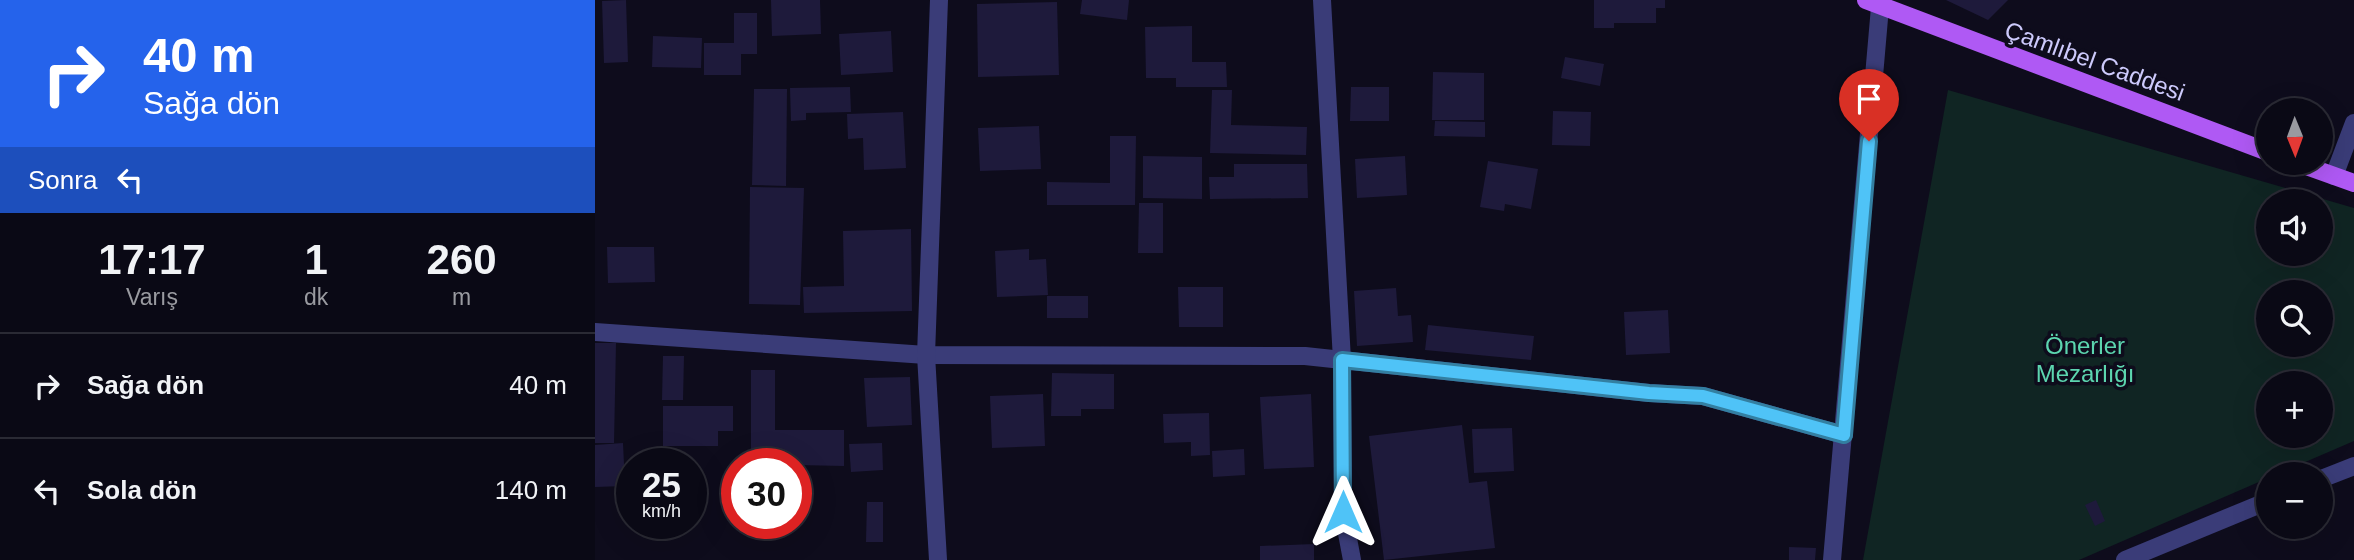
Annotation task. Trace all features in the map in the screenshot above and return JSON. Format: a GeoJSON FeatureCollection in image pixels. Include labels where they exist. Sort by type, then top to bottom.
{"type":"FeatureCollection","features":[{"type":"Feature","properties":{"kind":"main road","name":"Çamlıbel Caddesi"},"geometry":{"type":"LineString","coordinates":[[1873,3],[2256,147]]}},
{"type":"Feature","properties":{"kind":"main road"},"geometry":{"type":"LineString","coordinates":[[2334,176],[2354,183]]}},
{"type":"Feature","properties":{"kind":"street"},"geometry":{"type":"LineString","coordinates":[[937,560],[926,355],[940,0]]}},
{"type":"Feature","properties":{"kind":"street"},"geometry":{"type":"LineString","coordinates":[[1322,0],[1342,360],[1343,512],[1352,560]]}},
{"type":"Feature","properties":{"kind":"street"},"geometry":{"type":"LineString","coordinates":[[1832,560],[1844,435],[1873,3]]}},
{"type":"Feature","properties":{"kind":"street"},"geometry":{"type":"LineString","coordinates":[[2334,176],[2354,123]]}},
{"type":"Feature","properties":{"kind":"street"},"geometry":{"type":"LineString","coordinates":[[595,332],[926,355],[1291,356],[1342,360],[1649,393],[1703,396],[1844,435]]}},
{"type":"Feature","properties":{"kind":"street"},"geometry":{"type":"LineString","coordinates":[[2333,474],[2354,466]]}},
{"type":"Feature","properties":{"kind":"street"},"geometry":{"type":"LineString","coordinates":[[2125,560],[2151,555],[2256,507]]}},
{"type":"Feature","properties":{"kind":"green space","name":"Önerler Mezarlığı"},"geometry":{"type":"Polygon","coordinates":[[[1948,90],[2289,189],[2256,189],[2256,266],[2333,266],[2333,202],[2354,208],[2354,441],[2305,462],[2256,462],[2256,483],[2079,560],[1863,560],[1948,90]]]}},
{"type":"Feature","properties":{"kind":"building"},"geometry":{"type":"Polygon","coordinates":[[[626,0],[628,62],[604,63],[602,1],[626,0]]]}},
{"type":"Feature","properties":{"kind":"building"},"geometry":{"type":"Polygon","coordinates":[[[771,0],[820,0],[821,34],[772,36],[771,0]]]}},
{"type":"Feature","properties":{"kind":"building"},"geometry":{"type":"Polygon","coordinates":[[[1082,0],[1129,0],[1127,20],[1080,14],[1082,0]]]}},
{"type":"Feature","properties":{"kind":"building"},"geometry":{"type":"Polygon","coordinates":[[[1594,0],[1665,0],[1665,8],[1656,8],[1656,23],[1614,23],[1614,28],[1594,28],[1594,0]]]}},
{"type":"Feature","properties":{"kind":"building"},"geometry":{"type":"Polygon","coordinates":[[[1946,0],[2008,0],[1988,20],[1946,0]]]}},
{"type":"Feature","properties":{"kind":"building"},"geometry":{"type":"Polygon","coordinates":[[[1057,2],[1059,75],[978,77],[977,4],[1057,2]]]}},
{"type":"Feature","properties":{"kind":"building"},"geometry":{"type":"Polygon","coordinates":[[[734,13],[757,13],[757,54],[741,54],[741,75],[704,75],[704,43],[734,43],[734,13]]]}},
{"type":"Feature","properties":{"kind":"building"},"geometry":{"type":"Polygon","coordinates":[[[1192,26],[1192,62],[1226,62],[1227,87],[1176,87],[1176,78],[1146,78],[1145,27],[1192,26]]]}},
{"type":"Feature","properties":{"kind":"building"},"geometry":{"type":"Polygon","coordinates":[[[891,31],[893,72],[841,75],[839,34],[891,31]]]}},
{"type":"Feature","properties":{"kind":"building"},"geometry":{"type":"Polygon","coordinates":[[[653,36],[702,38],[701,68],[652,67],[653,36]]]}},
{"type":"Feature","properties":{"kind":"building"},"geometry":{"type":"Polygon","coordinates":[[[1565,57],[1604,64],[1600,86],[1561,78],[1565,57]]]}},
{"type":"Feature","properties":{"kind":"building"},"geometry":{"type":"Polygon","coordinates":[[[1433,72],[1484,73],[1484,120],[1432,120],[1433,72]]]}},
{"type":"Feature","properties":{"kind":"building"},"geometry":{"type":"Polygon","coordinates":[[[850,87],[851,112],[806,113],[806,120],[791,121],[790,88],[850,87]]]}},
{"type":"Feature","properties":{"kind":"building"},"geometry":{"type":"Polygon","coordinates":[[[1351,87],[1389,87],[1389,121],[1350,121],[1351,87]]]}},
{"type":"Feature","properties":{"kind":"building"},"geometry":{"type":"Polygon","coordinates":[[[754,89],[787,89],[786,186],[752,185],[754,89]]]}},
{"type":"Feature","properties":{"kind":"building"},"geometry":{"type":"Polygon","coordinates":[[[1212,90],[1232,90],[1231,125],[1307,127],[1306,155],[1210,153],[1212,90]]]}},
{"type":"Feature","properties":{"kind":"building"},"geometry":{"type":"Polygon","coordinates":[[[1553,111],[1591,112],[1590,146],[1552,145],[1553,111]]]}},
{"type":"Feature","properties":{"kind":"building"},"geometry":{"type":"Polygon","coordinates":[[[903,112],[906,168],[864,170],[863,138],[848,139],[847,114],[903,112]]]}},
{"type":"Feature","properties":{"kind":"building"},"geometry":{"type":"Polygon","coordinates":[[[1435,121],[1485,122],[1485,137],[1434,136],[1435,121]]]}},
{"type":"Feature","properties":{"kind":"building"},"geometry":{"type":"Polygon","coordinates":[[[1039,126],[1041,169],[980,171],[978,128],[1039,126]]]}},
{"type":"Feature","properties":{"kind":"building"},"geometry":{"type":"Polygon","coordinates":[[[1110,136],[1136,136],[1135,205],[1047,205],[1047,182],[1110,183],[1110,136]]]}},
{"type":"Feature","properties":{"kind":"building"},"geometry":{"type":"Polygon","coordinates":[[[1143,156],[1202,157],[1202,199],[1143,198],[1143,156]]]}},
{"type":"Feature","properties":{"kind":"building"},"geometry":{"type":"Polygon","coordinates":[[[1405,156],[1407,195],[1357,198],[1355,159],[1405,156]]]}},
{"type":"Feature","properties":{"kind":"building"},"geometry":{"type":"Polygon","coordinates":[[[1488,161],[1538,169],[1531,209],[1505,204],[1504,211],[1480,207],[1488,161]]]}},
{"type":"Feature","properties":{"kind":"building"},"geometry":{"type":"Polygon","coordinates":[[[1234,164],[1307,164],[1308,198],[1210,199],[1209,177],[1234,177],[1234,164]]]}},
{"type":"Feature","properties":{"kind":"building"},"geometry":{"type":"Polygon","coordinates":[[[750,187],[804,188],[800,305],[749,304],[750,187]]]}},
{"type":"Feature","properties":{"kind":"building"},"geometry":{"type":"Polygon","coordinates":[[[1139,203],[1163,203],[1163,253],[1138,253],[1139,203]]]}},
{"type":"Feature","properties":{"kind":"building"},"geometry":{"type":"Polygon","coordinates":[[[911,229],[912,311],[804,313],[803,287],[844,286],[843,231],[911,229]]]}},
{"type":"Feature","properties":{"kind":"building"},"geometry":{"type":"Polygon","coordinates":[[[607,247],[654,247],[655,282],[608,283],[607,247]]]}},
{"type":"Feature","properties":{"kind":"building"},"geometry":{"type":"Polygon","coordinates":[[[1029,249],[1029,260],[1046,259],[1048,295],[997,297],[995,251],[1029,249]]]}},
{"type":"Feature","properties":{"kind":"building"},"geometry":{"type":"Polygon","coordinates":[[[1178,287],[1223,287],[1223,327],[1179,327],[1178,287]]]}},
{"type":"Feature","properties":{"kind":"building"},"geometry":{"type":"Polygon","coordinates":[[[1396,288],[1398,316],[1411,315],[1413,342],[1357,346],[1354,291],[1396,288]]]}},
{"type":"Feature","properties":{"kind":"building"},"geometry":{"type":"Polygon","coordinates":[[[1047,296],[1088,296],[1088,318],[1047,318],[1047,296]]]}},
{"type":"Feature","properties":{"kind":"building"},"geometry":{"type":"Polygon","coordinates":[[[1668,310],[1670,353],[1626,355],[1624,312],[1668,310]]]}},
{"type":"Feature","properties":{"kind":"building"},"geometry":{"type":"Polygon","coordinates":[[[1428,325],[1534,336],[1531,360],[1425,350],[1428,325]]]}},
{"type":"Feature","properties":{"kind":"building"},"geometry":{"type":"Polygon","coordinates":[[[595,343],[616,343],[614,443],[595,443],[595,343]]]}},
{"type":"Feature","properties":{"kind":"building"},"geometry":{"type":"Polygon","coordinates":[[[663,356],[684,356],[683,400],[662,400],[663,356]]]}},
{"type":"Feature","properties":{"kind":"building"},"geometry":{"type":"Polygon","coordinates":[[[751,370],[775,370],[775,430],[844,430],[844,466],[812,465],[812,448],[751,448],[751,370]]]}},
{"type":"Feature","properties":{"kind":"building"},"geometry":{"type":"Polygon","coordinates":[[[1052,373],[1114,374],[1114,409],[1081,409],[1081,416],[1051,416],[1052,373]]]}},
{"type":"Feature","properties":{"kind":"building"},"geometry":{"type":"Polygon","coordinates":[[[910,377],[912,425],[867,427],[864,378],[910,377]]]}},
{"type":"Feature","properties":{"kind":"building"},"geometry":{"type":"Polygon","coordinates":[[[1043,394],[1045,446],[992,448],[990,396],[1043,394]]]}},
{"type":"Feature","properties":{"kind":"building"},"geometry":{"type":"Polygon","coordinates":[[[1311,394],[1314,467],[1264,469],[1260,397],[1311,394]]]}},
{"type":"Feature","properties":{"kind":"building"},"geometry":{"type":"Polygon","coordinates":[[[663,406],[733,406],[733,431],[718,431],[718,446],[663,446],[663,406]]]}},
{"type":"Feature","properties":{"kind":"building"},"geometry":{"type":"Polygon","coordinates":[[[1209,413],[1210,455],[1191,456],[1191,442],[1164,443],[1163,414],[1209,413]]]}},
{"type":"Feature","properties":{"kind":"building"},"geometry":{"type":"Polygon","coordinates":[[[1462,425],[1469,483],[1487,481],[1495,548],[1384,560],[1369,436],[1462,425]]]}},
{"type":"Feature","properties":{"kind":"building"},"geometry":{"type":"Polygon","coordinates":[[[1512,428],[1514,471],[1474,473],[1472,429],[1512,428]]]}},
{"type":"Feature","properties":{"kind":"building"},"geometry":{"type":"Polygon","coordinates":[[[623,443],[623,448],[616,448],[616,486],[595,487],[595,445],[623,443]]]}},
{"type":"Feature","properties":{"kind":"building"},"geometry":{"type":"Polygon","coordinates":[[[882,443],[883,470],[851,472],[849,444],[882,443]]]}},
{"type":"Feature","properties":{"kind":"building"},"geometry":{"type":"Polygon","coordinates":[[[1244,449],[1245,475],[1213,477],[1212,451],[1244,449]]]}},
{"type":"Feature","properties":{"kind":"building"},"geometry":{"type":"Polygon","coordinates":[[[2096,500],[2105,521],[2095,526],[2085,505],[2096,500]]]}},
{"type":"Feature","properties":{"kind":"building"},"geometry":{"type":"Polygon","coordinates":[[[867,502],[883,502],[883,542],[866,542],[867,502]]]}},
{"type":"Feature","properties":{"kind":"building"},"geometry":{"type":"Polygon","coordinates":[[[1314,544],[1314,560],[1260,560],[1260,546],[1314,544]]]}},
{"type":"Feature","properties":{"kind":"building"},"geometry":{"type":"Polygon","coordinates":[[[1789,547],[1816,548],[1815,560],[1789,560],[1789,547]]]}},
{"type":"Feature","properties":{"kind":"route"},"geometry":{"type":"LineString","coordinates":[[1343,512],[1342,360],[1649,393],[1703,396],[1844,435],[1869,141]]}}]}
